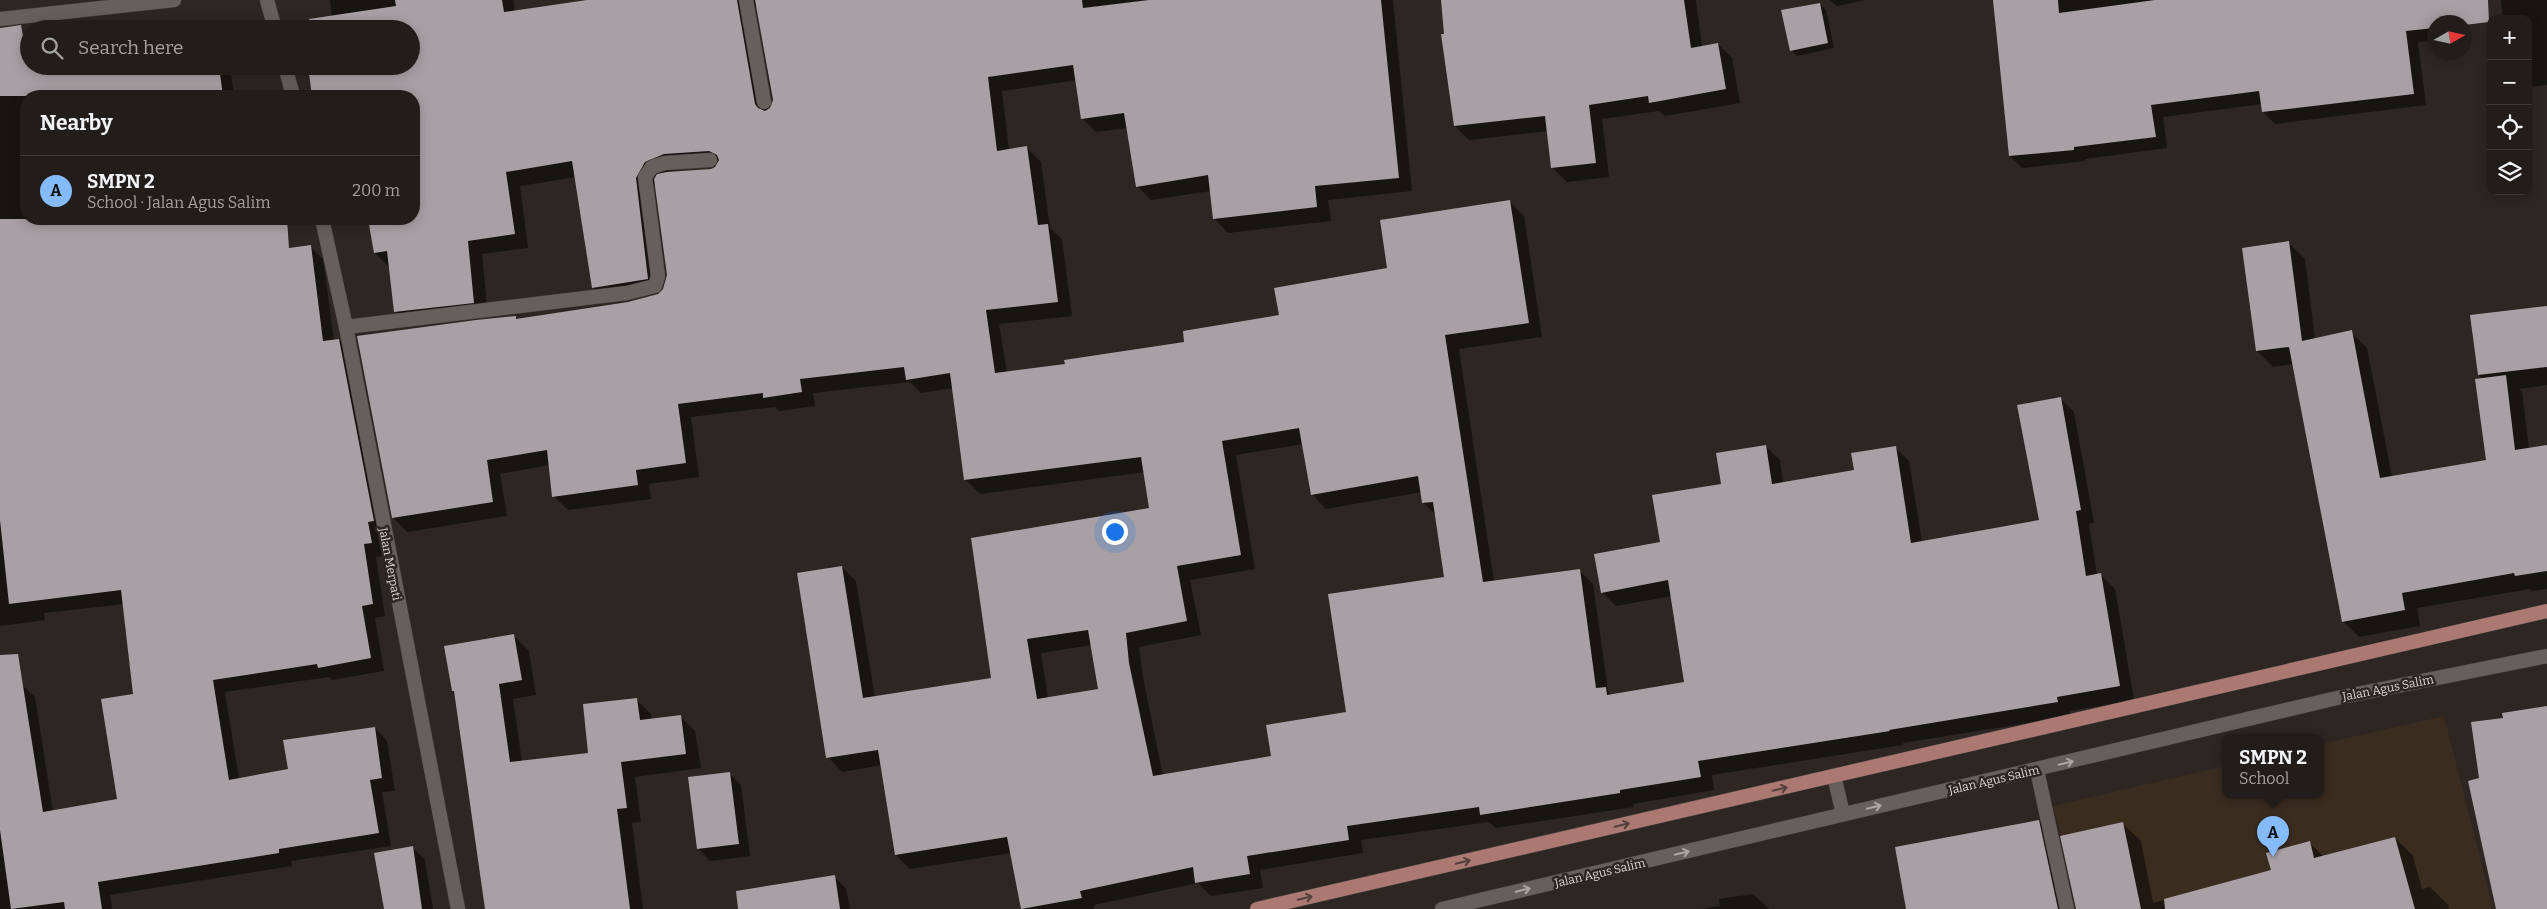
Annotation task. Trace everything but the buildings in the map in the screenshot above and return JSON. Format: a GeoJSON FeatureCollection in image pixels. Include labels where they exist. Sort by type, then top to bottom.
{"type":"FeatureCollection","features":[{"type":"Feature","properties":{"kind":"main road"},"geometry":{"type":"LineString","coordinates":[[0,19],[174,0]]}},
{"type":"Feature","properties":{"kind":"main road"},"geometry":{"type":"LineString","coordinates":[[267,0],[273,20]]}},
{"type":"Feature","properties":{"kind":"main road"},"geometry":{"type":"LineString","coordinates":[[746,0],[764,102]]}},
{"type":"Feature","properties":{"kind":"main road"},"geometry":{"type":"LineString","coordinates":[[287,75],[291,90]]}},
{"type":"Feature","properties":{"kind":"main road"},"geometry":{"type":"LineString","coordinates":[[346,327],[627,293],[655,286],[658,276],[645,177],[652,167],[665,163],[710,160]]}},
{"type":"Feature","properties":{"kind":"main road","name":"Jalan Merpati"},"geometry":{"type":"LineString","coordinates":[[323,225],[346,327],[458,909]]}},
{"type":"Feature","properties":{"kind":"main road"},"geometry":{"type":"LineString","coordinates":[[1257,909],[2547,611]]}},
{"type":"Feature","properties":{"kind":"main road","name":"Jalan Agus Salim"},"geometry":{"type":"LineString","coordinates":[[1442,909],[2337,698],[2547,656]]}},
{"type":"Feature","properties":{"kind":"main road"},"geometry":{"type":"LineString","coordinates":[[2037,770],[2067,909]]}},
{"type":"Feature","properties":{"kind":"main road"},"geometry":{"type":"LineString","coordinates":[[1834,776],[1843,814]]}},
{"type":"Feature","properties":{"kind":"shaded area"},"geometry":{"type":"Polygon","coordinates":[[[2444,716],[2493,909],[2082,909],[2053,806],[2222,767],[2222,799],[2324,799],[2324,743],[2444,716]]]}},
{"type":"Feature","properties":{"kind":"place","name":"SMPN 2"},"geometry":{"type":"Point","coordinates":[2273,857]}}]}
